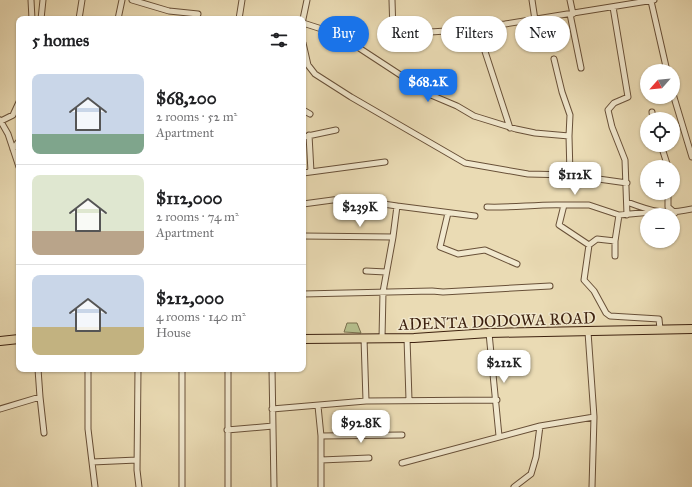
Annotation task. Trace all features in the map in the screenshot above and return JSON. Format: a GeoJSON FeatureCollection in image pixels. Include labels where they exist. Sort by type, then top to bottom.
{"type":"FeatureCollection","features":[{"type":"Feature","properties":{"kind":"main road","name":"ADENTA DODOWA ROAD"},"geometry":{"type":"LineString","coordinates":[[306,340],[406,338],[489,333],[692,329]]}},
{"type":"Feature","properties":{"kind":"main road"},"geometry":{"type":"LineString","coordinates":[[0,341],[16,339]]}},
{"type":"Feature","properties":{"kind":"street"},"geometry":{"type":"LineString","coordinates":[[31,0],[32,16]]}},
{"type":"Feature","properties":{"kind":"street"},"geometry":{"type":"LineString","coordinates":[[41,16],[43,0]]}},
{"type":"Feature","properties":{"kind":"street"},"geometry":{"type":"LineString","coordinates":[[79,16],[82,0]]}},
{"type":"Feature","properties":{"kind":"street"},"geometry":{"type":"LineString","coordinates":[[119,16],[122,0]]}},
{"type":"Feature","properties":{"kind":"street"},"geometry":{"type":"LineString","coordinates":[[132,0],[169,11],[198,14]]}},
{"type":"Feature","properties":{"kind":"street"},"geometry":{"type":"LineString","coordinates":[[239,16],[242,0]]}},
{"type":"Feature","properties":{"kind":"street"},"geometry":{"type":"LineString","coordinates":[[304,16],[307,0]]}},
{"type":"Feature","properties":{"kind":"street"},"geometry":{"type":"LineString","coordinates":[[392,0],[392,33],[424,33],[441,31]]}},
{"type":"Feature","properties":{"kind":"street"},"geometry":{"type":"LineString","coordinates":[[532,0],[534,16]]}},
{"type":"Feature","properties":{"kind":"street"},"geometry":{"type":"LineString","coordinates":[[570,0],[571,14],[581,68]]}},
{"type":"Feature","properties":{"kind":"street"},"geometry":{"type":"LineString","coordinates":[[559,16],[653,0],[666,64]]}},
{"type":"Feature","properties":{"kind":"street"},"geometry":{"type":"LineString","coordinates":[[612,7],[628,97],[614,103],[608,110],[612,127],[625,160],[627,215]]}},
{"type":"Feature","properties":{"kind":"street"},"geometry":{"type":"LineString","coordinates":[[306,24],[331,32],[353,44],[431,95],[457,106],[474,116],[510,128],[535,133],[569,136]]}},
{"type":"Feature","properties":{"kind":"street"},"geometry":{"type":"LineString","coordinates":[[485,52],[510,128]]}},
{"type":"Feature","properties":{"kind":"street"},"geometry":{"type":"LineString","coordinates":[[306,56],[308,65],[315,74],[351,98],[465,163],[528,174],[570,175],[627,183]]}},
{"type":"Feature","properties":{"kind":"street"},"geometry":{"type":"LineString","coordinates":[[554,59],[562,92],[570,115],[570,175]]}},
{"type":"Feature","properties":{"kind":"street"},"geometry":{"type":"LineString","coordinates":[[676,104],[692,157]]}},
{"type":"Feature","properties":{"kind":"street"},"geometry":{"type":"LineString","coordinates":[[16,108],[13,115],[0,121],[8,134],[16,158]]}},
{"type":"Feature","properties":{"kind":"street"},"geometry":{"type":"LineString","coordinates":[[306,112],[310,114]]}},
{"type":"Feature","properties":{"kind":"street"},"geometry":{"type":"LineString","coordinates":[[306,137],[336,130]]}},
{"type":"Feature","properties":{"kind":"street"},"geometry":{"type":"LineString","coordinates":[[310,136],[311,172]]}},
{"type":"Feature","properties":{"kind":"street"},"geometry":{"type":"LineString","coordinates":[[13,148],[16,144]]}},
{"type":"Feature","properties":{"kind":"street"},"geometry":{"type":"LineString","coordinates":[[306,173],[385,162]]}},
{"type":"Feature","properties":{"kind":"street"},"geometry":{"type":"LineString","coordinates":[[306,204],[340,199],[372,201],[396,206],[475,216]]}},
{"type":"Feature","properties":{"kind":"street"},"geometry":{"type":"LineString","coordinates":[[627,202],[642,208]]}},
{"type":"Feature","properties":{"kind":"street"},"geometry":{"type":"LineString","coordinates":[[487,207],[513,208],[537,204],[589,205],[619,214],[627,215],[640,213]]}},
{"type":"Feature","properties":{"kind":"street"},"geometry":{"type":"LineString","coordinates":[[564,205],[559,225],[589,245]]}},
{"type":"Feature","properties":{"kind":"street"},"geometry":{"type":"LineString","coordinates":[[382,338],[383,292],[393,237],[396,206]]}},
{"type":"Feature","properties":{"kind":"street"},"geometry":{"type":"LineString","coordinates":[[680,212],[692,209]]}},
{"type":"Feature","properties":{"kind":"street"},"geometry":{"type":"LineString","coordinates":[[448,213],[440,246],[441,248],[458,254],[485,250],[517,264]]}},
{"type":"Feature","properties":{"kind":"street"},"geometry":{"type":"LineString","coordinates":[[615,256],[615,241],[619,214]]}},
{"type":"Feature","properties":{"kind":"street"},"geometry":{"type":"LineString","coordinates":[[306,236],[393,237]]}},
{"type":"Feature","properties":{"kind":"street"},"geometry":{"type":"LineString","coordinates":[[615,241],[597,239],[589,245],[584,280],[594,291],[606,314],[610,316],[659,319],[660,329]]}},
{"type":"Feature","properties":{"kind":"street"},"geometry":{"type":"LineString","coordinates":[[366,271],[386,272]]}},
{"type":"Feature","properties":{"kind":"street"},"geometry":{"type":"LineString","coordinates":[[306,294],[444,292],[550,286]]}},
{"type":"Feature","properties":{"kind":"street"},"geometry":{"type":"LineString","coordinates":[[588,332],[594,417],[592,487]]}},
{"type":"Feature","properties":{"kind":"street"},"geometry":{"type":"LineString","coordinates":[[489,333],[497,400],[499,436]]}},
{"type":"Feature","properties":{"kind":"street"},"geometry":{"type":"LineString","coordinates":[[364,338],[366,401]]}},
{"type":"Feature","properties":{"kind":"street"},"geometry":{"type":"LineString","coordinates":[[406,338],[409,400]]}},
{"type":"Feature","properties":{"kind":"street"},"geometry":{"type":"LineString","coordinates":[[38,372],[44,433]]}},
{"type":"Feature","properties":{"kind":"street"},"geometry":{"type":"LineString","coordinates":[[88,372],[88,429],[95,487]]}},
{"type":"Feature","properties":{"kind":"street"},"geometry":{"type":"LineString","coordinates":[[138,372],[137,460],[140,487]]}},
{"type":"Feature","properties":{"kind":"street"},"geometry":{"type":"LineString","coordinates":[[182,372],[182,487]]}},
{"type":"Feature","properties":{"kind":"street"},"geometry":{"type":"LineString","coordinates":[[228,372],[228,487]]}},
{"type":"Feature","properties":{"kind":"street"},"geometry":{"type":"LineString","coordinates":[[272,372],[274,487]]}},
{"type":"Feature","properties":{"kind":"street"},"geometry":{"type":"LineString","coordinates":[[0,409],[40,398]]}},
{"type":"Feature","properties":{"kind":"street"},"geometry":{"type":"LineString","coordinates":[[272,409],[366,401],[497,400]]}},
{"type":"Feature","properties":{"kind":"street"},"geometry":{"type":"LineString","coordinates":[[318,406],[321,487]]}},
{"type":"Feature","properties":{"kind":"street"},"geometry":{"type":"LineString","coordinates":[[402,463],[540,426],[594,417]]}},
{"type":"Feature","properties":{"kind":"street"},"geometry":{"type":"LineString","coordinates":[[227,430],[273,426]]}},
{"type":"Feature","properties":{"kind":"street"},"geometry":{"type":"LineString","coordinates":[[514,487],[531,474],[536,456],[540,426]]}},
{"type":"Feature","properties":{"kind":"street"},"geometry":{"type":"LineString","coordinates":[[320,436],[402,435]]}},
{"type":"Feature","properties":{"kind":"street"},"geometry":{"type":"LineString","coordinates":[[321,460],[369,458]]}},
{"type":"Feature","properties":{"kind":"street"},"geometry":{"type":"LineString","coordinates":[[92,462],[137,460]]}},
{"type":"Feature","properties":{"kind":"green space"},"geometry":{"type":"Polygon","coordinates":[[[347,323],[357,323],[361,333],[344,332],[347,323]]]}}]}
